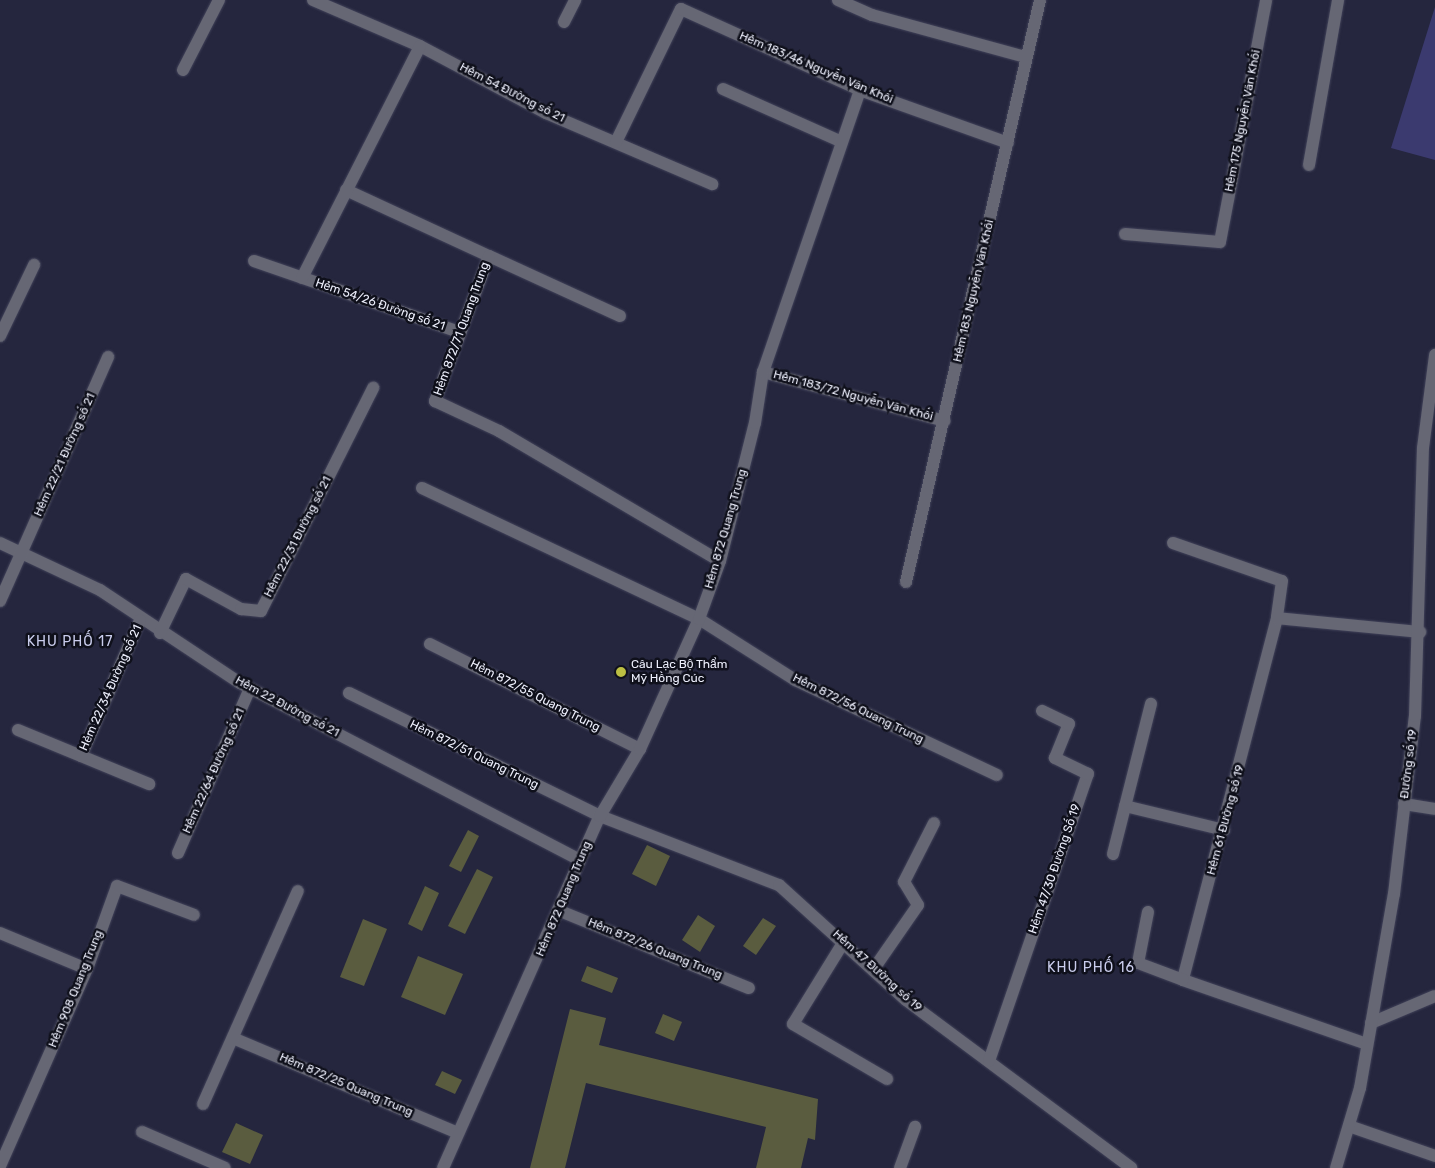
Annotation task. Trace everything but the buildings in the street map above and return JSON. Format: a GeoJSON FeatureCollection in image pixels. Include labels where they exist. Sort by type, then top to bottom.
{"type":"FeatureCollection","features":[{"type":"Feature","properties":{"kind":"street"},"geometry":{"type":"LineString","coordinates":[[183,70],[219,0]]}},
{"type":"Feature","properties":{"kind":"street","name":"Hẻm 54 Đường số 21"},"geometry":{"type":"LineString","coordinates":[[314,0],[420,46],[546,113],[712,184]]}},
{"type":"Feature","properties":{"kind":"street"},"geometry":{"type":"LineString","coordinates":[[564,22],[575,0]]}},
{"type":"Feature","properties":{"kind":"street"},"geometry":{"type":"LineString","coordinates":[[838,0],[872,15],[1026,57]]}},
{"type":"Feature","properties":{"kind":"street","name":"Hẻm 183 Nguyễn Văn Khối"},"geometry":{"type":"LineString","coordinates":[[906,582],[1040,0]]}},
{"type":"Feature","properties":{"kind":"street","name":"Hẻm 175 Nguyễn Văn Khối"},"geometry":{"type":"LineString","coordinates":[[1125,234],[1220,242],[1266,0]]}},
{"type":"Feature","properties":{"kind":"street"},"geometry":{"type":"LineString","coordinates":[[1309,165],[1338,0]]}},
{"type":"Feature","properties":{"kind":"street","name":"Hẻm 183/46 Nguyễn Văn Khối"},"geometry":{"type":"LineString","coordinates":[[616,142],[681,10],[860,90],[1008,144]]}},
{"type":"Feature","properties":{"kind":"street","name":"Hẻm 54/26 Đường số 21"},"geometry":{"type":"LineString","coordinates":[[302,278],[420,46]]}},
{"type":"Feature","properties":{"kind":"street"},"geometry":{"type":"LineString","coordinates":[[722,88],[842,142]]}},
{"type":"Feature","properties":{"kind":"street","name":"Hẻm 872 Quang Trung"},"geometry":{"type":"LineString","coordinates":[[443,1168],[560,911],[600,816],[640,749],[699,619],[720,561],[755,423],[763,372],[860,90]]}},
{"type":"Feature","properties":{"kind":"street"},"geometry":{"type":"LineString","coordinates":[[346,190],[489,256]]}},
{"type":"Feature","properties":{"kind":"street","name":"Hẻm 872/71 Quang Trung"},"geometry":{"type":"LineString","coordinates":[[620,316],[489,256],[459,332],[435,401],[499,431],[720,561]]}},
{"type":"Feature","properties":{"kind":"street","name":"Hẻm 54/26 Đường số 21"},"geometry":{"type":"LineString","coordinates":[[254,262],[459,332]]}},
{"type":"Feature","properties":{"kind":"street"},"geometry":{"type":"LineString","coordinates":[[0,336],[34,265]]}},
{"type":"Feature","properties":{"kind":"street","name":"Đường số 19"},"geometry":{"type":"LineString","coordinates":[[1336,1168],[1349,1126],[1371,1023],[1404,804],[1420,632],[1422,448],[1435,355]]}},
{"type":"Feature","properties":{"kind":"street","name":"Hẻm 22/21 Đường số 21"},"geometry":{"type":"LineString","coordinates":[[0,601],[108,357]]}},
{"type":"Feature","properties":{"kind":"street","name":"Hẻm 183/72 Nguyễn Văn Khối"},"geometry":{"type":"LineString","coordinates":[[763,372],[944,421]]}},
{"type":"Feature","properties":{"kind":"street","name":"Hẻm 22/31 Đường số 21"},"geometry":{"type":"LineString","coordinates":[[160,634],[186,578],[241,609],[261,611],[373,388]]}},
{"type":"Feature","properties":{"kind":"street","name":"Hẻm 872/56 Quang Trung"},"geometry":{"type":"LineString","coordinates":[[422,488],[699,619],[795,680],[997,775]]}},
{"type":"Feature","properties":{"kind":"street","name":"Hẻm 22 Đường số 21"},"geometry":{"type":"LineString","coordinates":[[0,542],[100,590],[160,634],[250,688],[580,860]]}},
{"type":"Feature","properties":{"kind":"street","name":"Hẻm 61 Đường số 19"},"geometry":{"type":"LineString","coordinates":[[1173,543],[1282,581],[1277,618],[1224,830],[1183,980]]}},
{"type":"Feature","properties":{"kind":"street"},"geometry":{"type":"LineString","coordinates":[[1277,618],[1420,632]]}},
{"type":"Feature","properties":{"kind":"street","name":"Hẻm 22/34 Đường số 21"},"geometry":{"type":"LineString","coordinates":[[81,756],[140,620]]}},
{"type":"Feature","properties":{"kind":"street","name":"Hẻm 872/55 Quang Trung"},"geometry":{"type":"LineString","coordinates":[[430,644],[640,749]]}},
{"type":"Feature","properties":{"kind":"street","name":"Hẻm 22/64 Đường số 21"},"geometry":{"type":"LineString","coordinates":[[178,853],[250,688]]}},
{"type":"Feature","properties":{"kind":"street","name":"Hẻm 872/51 Quang Trung"},"geometry":{"type":"LineString","coordinates":[[348,693],[600,816]]}},
{"type":"Feature","properties":{"kind":"street"},"geometry":{"type":"LineString","coordinates":[[1113,854],[1151,704]]}},
{"type":"Feature","properties":{"kind":"street","name":"Hẻm 47/30 Đường Số 19"},"geometry":{"type":"LineString","coordinates":[[989,1061],[1088,774],[1055,758],[1069,724],[1042,711]]}},
{"type":"Feature","properties":{"kind":"street","name":"Hẻm 22/34 Đường số 21"},"geometry":{"type":"LineString","coordinates":[[18,730],[149,784]]}},
{"type":"Feature","properties":{"kind":"street"},"geometry":{"type":"LineString","coordinates":[[1404,804],[1435,809]]}},
{"type":"Feature","properties":{"kind":"street"},"geometry":{"type":"LineString","coordinates":[[1125,806],[1224,830]]}},
{"type":"Feature","properties":{"kind":"street","name":"Hẻm 47 Đường số 19"},"geometry":{"type":"LineString","coordinates":[[600,816],[779,885],[906,1000],[1131,1168]]}},
{"type":"Feature","properties":{"kind":"street"},"geometry":{"type":"LineString","coordinates":[[873,970],[918,905],[904,882],[934,823]]}},
{"type":"Feature","properties":{"kind":"street","name":"Hẻm 908 Quang Trung"},"geometry":{"type":"LineString","coordinates":[[0,1166],[87,969],[117,886],[194,915]]}},
{"type":"Feature","properties":{"kind":"street"},"geometry":{"type":"LineString","coordinates":[[204,1104],[298,891]]}},
{"type":"Feature","properties":{"kind":"street","name":"Hẻm 872/26 Quang Trung"},"geometry":{"type":"LineString","coordinates":[[560,911],[749,988]]}},
{"type":"Feature","properties":{"kind":"street"},"geometry":{"type":"LineString","coordinates":[[1148,912],[1138,963],[1367,1044]]}},
{"type":"Feature","properties":{"kind":"street"},"geometry":{"type":"LineString","coordinates":[[0,933],[87,969]]}},
{"type":"Feature","properties":{"kind":"street"},"geometry":{"type":"LineString","coordinates":[[843,942],[793,1024],[887,1079]]}},
{"type":"Feature","properties":{"kind":"street"},"geometry":{"type":"LineString","coordinates":[[1371,1023],[1435,996]]}},
{"type":"Feature","properties":{"kind":"street","name":"Hẻm 872/25 Quang Trung"},"geometry":{"type":"LineString","coordinates":[[233,1038],[458,1133]]}},
{"type":"Feature","properties":{"kind":"street"},"geometry":{"type":"LineString","coordinates":[[1349,1126],[1435,1156]]}},
{"type":"Feature","properties":{"kind":"street"},"geometry":{"type":"LineString","coordinates":[[900,1168],[915,1127]]}},
{"type":"Feature","properties":{"kind":"street"},"geometry":{"type":"LineString","coordinates":[[142,1132],[225,1168]]}},
{"type":"Feature","properties":{"kind":"shaded area"},"geometry":{"type":"Polygon","coordinates":[[[1435,7],[1435,160],[1391,148],[1435,7]]]}},
{"type":"Feature","properties":{"kind":"place","name":"Câu Lạc Bộ Thẩm Mỹ Hồng Cúc"},"geometry":{"type":"Point","coordinates":[621,672]}},
{"type":"Feature","properties":{"kind":"district","name":"KHU PHỐ 17"},"geometry":{"type":"Point","coordinates":[70,642]}},
{"type":"Feature","properties":{"kind":"district","name":"KHU PHỐ 16"},"geometry":{"type":"Point","coordinates":[1091,968]}}]}
